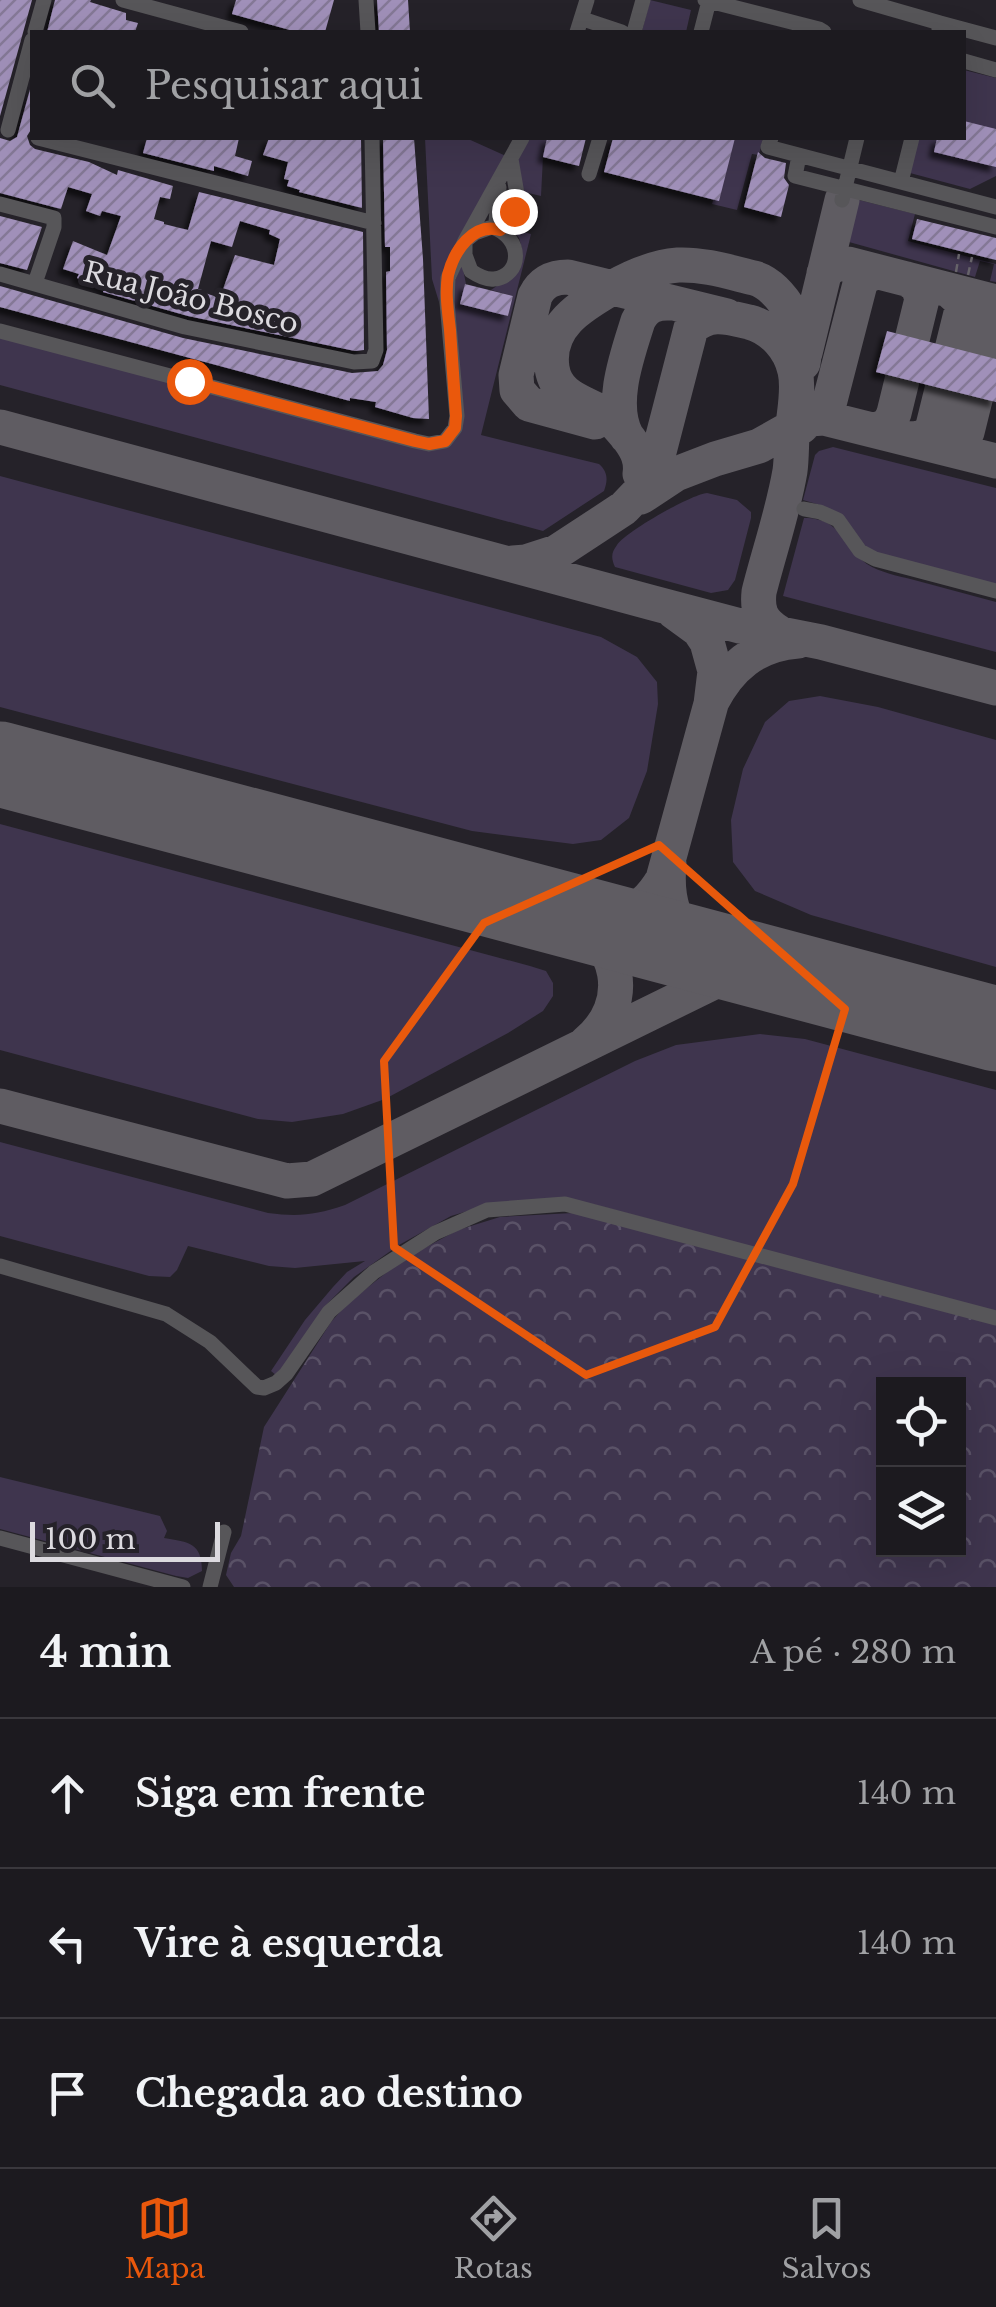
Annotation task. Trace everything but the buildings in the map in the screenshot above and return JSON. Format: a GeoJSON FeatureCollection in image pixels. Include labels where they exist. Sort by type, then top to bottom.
{"type":"FeatureCollection","features":[{"type":"Feature","properties":{"kind":"street"},"geometry":{"type":"LineString","coordinates":[[36,30],[44,0]]}},
{"type":"Feature","properties":{"kind":"street"},"geometry":{"type":"LineString","coordinates":[[124,0],[234,30]]}},
{"type":"Feature","properties":{"kind":"street"},"geometry":{"type":"LineString","coordinates":[[366,0],[368,30]]}},
{"type":"Feature","properties":{"kind":"street"},"geometry":{"type":"LineString","coordinates":[[587,0],[580,26],[608,30]]}},
{"type":"Feature","properties":{"kind":"street"},"geometry":{"type":"LineString","coordinates":[[635,30],[643,0]]}},
{"type":"Feature","properties":{"kind":"street"},"geometry":{"type":"LineString","coordinates":[[701,30],[707,0],[821,30]]}},
{"type":"Feature","properties":{"kind":"street"},"geometry":{"type":"LineString","coordinates":[[860,0],[939,28]]}},
{"type":"Feature","properties":{"kind":"street"},"geometry":{"type":"LineString","coordinates":[[966,33],[996,38]]}},
{"type":"Feature","properties":{"kind":"street"},"geometry":{"type":"LineString","coordinates":[[30,46],[4,129],[30,136]]}},
{"type":"Feature","properties":{"kind":"street"},"geometry":{"type":"LineString","coordinates":[[966,62],[996,70]]}},
{"type":"Feature","properties":{"kind":"street"},"geometry":{"type":"LineString","coordinates":[[47,140],[374,222],[372,140]]}},
{"type":"Feature","properties":{"kind":"street"},"geometry":{"type":"LineString","coordinates":[[0,331],[415,441],[445,441],[455,428],[456,416],[448,278],[521,140]]}},
{"type":"Feature","properties":{"kind":"street"},"geometry":{"type":"LineString","coordinates":[[589,174],[599,140]]}},
{"type":"Feature","properties":{"kind":"street"},"geometry":{"type":"LineString","coordinates":[[770,140],[768,147],[996,207]]}},
{"type":"Feature","properties":{"kind":"street"},"geometry":{"type":"LineString","coordinates":[[844,194],[857,140]]}},
{"type":"Feature","properties":{"kind":"street"},"geometry":{"type":"LineString","coordinates":[[901,182],[912,140]]}},
{"type":"Feature","properties":{"kind":"street"},"geometry":{"type":"LineString","coordinates":[[799,156],[795,176],[844,194],[996,226]]}},
{"type":"Feature","properties":{"kind":"street"},"geometry":{"type":"LineString","coordinates":[[465,241],[483,229],[500,230],[510,223],[517,194],[510,158]]}},
{"type":"Feature","properties":{"kind":"street"},"geometry":{"type":"LineString","coordinates":[[465,241],[470,271],[480,276],[494,279],[506,274],[515,261],[512,240],[496,222],[500,178]]}},
{"type":"Feature","properties":{"kind":"street"},"geometry":{"type":"LineString","coordinates":[[0,204],[54,218],[35,283]]}},
{"type":"Feature","properties":{"kind":"street","name":"Rua João Bosco"},"geometry":{"type":"LineString","coordinates":[[0,274],[214,334],[354,362],[372,361],[376,350],[374,222]]}},
{"type":"Feature","properties":{"kind":"street"},"geometry":{"type":"LineString","coordinates":[[804,510],[838,520],[860,551],[875,559],[996,591]]}},
{"type":"Feature","properties":{"kind":"street"},"geometry":{"type":"LineString","coordinates":[[0,1266],[166,1314],[210,1342],[257,1387],[264,1388],[286,1374],[328,1312],[374,1272],[435,1233],[486,1210],[565,1204],[996,1318]]}},
{"type":"Feature","properties":{"kind":"street"},"geometry":{"type":"LineString","coordinates":[[210,1587],[224,1532]]}},
{"type":"Feature","properties":{"kind":"street"},"geometry":{"type":"LineString","coordinates":[[0,1538],[183,1587]]}},
{"type":"Feature","properties":{"kind":"path"},"geometry":{"type":"LineString","coordinates":[[956,272],[960,254]]}},
{"type":"Feature","properties":{"kind":"path"},"geometry":{"type":"LineString","coordinates":[[968,275],[972,258]]}},
{"type":"Feature","properties":{"kind":"highlighted area"},"geometry":{"type":"Polygon","coordinates":[[[659,845],[845,1009],[793,1184],[715,1327],[586,1375],[394,1247],[384,1061],[484,923],[659,845]]]}},
{"type":"Feature","properties":{"kind":"green space"},"geometry":{"type":"Polygon","coordinates":[[[650,0],[691,10],[686,30],[642,30],[650,0]]]}},
{"type":"Feature","properties":{"kind":"green space"},"geometry":{"type":"Polygon","coordinates":[[[966,70],[996,78],[996,176],[970,189],[910,173],[918,140],[966,140],[966,70]]]}},
{"type":"Feature","properties":{"kind":"green space"},"geometry":{"type":"Polygon","coordinates":[[[425,140],[470,140],[506,156],[447,262],[439,302],[432,279],[425,140]]]}},
{"type":"Feature","properties":{"kind":"green space"},"geometry":{"type":"Polygon","coordinates":[[[528,140],[547,140],[541,196],[524,192],[516,161],[528,140]]]}},
{"type":"Feature","properties":{"kind":"green space"},"geometry":{"type":"Polygon","coordinates":[[[729,140],[763,140],[759,155],[752,154],[737,210],[712,204],[729,140]]]}},
{"type":"Feature","properties":{"kind":"green space"},"geometry":{"type":"Polygon","coordinates":[[[855,199],[915,214],[908,241],[996,264],[996,282],[990,281],[994,264],[980,261],[975,277],[849,242],[855,199]]]}},
{"type":"Feature","properties":{"kind":"green space"},"geometry":{"type":"Polygon","coordinates":[[[511,229],[531,234],[481,435],[599,464],[606,476],[604,491],[543,531],[0,385],[0,336],[425,449],[454,440],[451,290],[462,264],[466,284],[461,304],[508,316],[513,296],[491,290],[504,281],[522,249],[511,229]]]}},
{"type":"Feature","properties":{"kind":"green space"},"geometry":{"type":"Polygon","coordinates":[[[833,447],[996,488],[996,587],[872,553],[820,505],[803,500],[815,455],[833,447]]]}},
{"type":"Feature","properties":{"kind":"green space"},"geometry":{"type":"Polygon","coordinates":[[[0,476],[601,637],[637,657],[657,682],[658,704],[647,771],[629,818],[601,840],[573,844],[472,831],[0,707],[0,476]]]}},
{"type":"Feature","properties":{"kind":"green space"},"geometry":{"type":"Polygon","coordinates":[[[707,493],[737,500],[751,512],[735,580],[728,590],[711,593],[615,567],[613,553],[623,539],[674,506],[707,493]]]}},
{"type":"Feature","properties":{"kind":"green space"},"geometry":{"type":"Polygon","coordinates":[[[804,518],[828,523],[872,567],[996,602],[996,652],[783,596],[804,518]]]}},
{"type":"Feature","properties":{"kind":"green space"},"geometry":{"type":"Polygon","coordinates":[[[820,696],[878,707],[996,740],[996,967],[811,915],[755,891],[733,862],[731,820],[743,769],[765,722],[789,701],[820,696]]]}},
{"type":"Feature","properties":{"kind":"green space"},"geometry":{"type":"Polygon","coordinates":[[[0,824],[530,966],[546,971],[553,983],[553,996],[543,1011],[508,1033],[385,1099],[343,1114],[292,1122],[258,1119],[0,1050],[0,824]]]}},
{"type":"Feature","properties":{"kind":"green space"},"geometry":{"type":"Polygon","coordinates":[[[760,1034],[805,1039],[996,1090],[996,1312],[592,1204],[491,1204],[451,1216],[399,1245],[354,1277],[327,1304],[277,1376],[271,1371],[305,1320],[347,1272],[365,1261],[295,1268],[269,1266],[188,1246],[170,1277],[149,1276],[0,1236],[0,1142],[268,1213],[307,1214],[345,1205],[635,1061],[676,1045],[760,1034]]]}},
{"type":"Feature","properties":{"kind":"green space"},"geometry":{"type":"Polygon","coordinates":[[[573,1213],[996,1325],[996,1587],[234,1587],[226,1575],[231,1553],[241,1536],[264,1427],[331,1322],[347,1304],[402,1260],[458,1230],[500,1217],[573,1213]]]}},
{"type":"Feature","properties":{"kind":"green space"},"geometry":{"type":"Polygon","coordinates":[[[0,1477],[160,1516],[167,1531],[164,1538],[197,1549],[202,1571],[188,1578],[176,1576],[0,1529],[0,1477]]]}},
{"type":"Feature","properties":{"kind":"taxiway"},"geometry":{"type":"LineString","coordinates":[[805,353],[842,200]]}},
{"type":"Feature","properties":{"kind":"taxiway"},"geometry":{"type":"LineString","coordinates":[[824,273],[835,264],[848,264],[996,302]]}},
{"type":"Feature","properties":{"kind":"taxiway"},"geometry":{"type":"LineString","coordinates":[[640,474],[637,451],[619,427],[570,396],[554,377],[554,340],[568,319],[589,302],[636,276],[669,266],[707,267],[754,278],[774,290],[791,313],[802,339],[803,363]]}},
{"type":"Feature","properties":{"kind":"taxiway"},"geometry":{"type":"LineString","coordinates":[[641,497],[676,474],[759,446],[825,409],[860,284],[866,275],[879,272]]}},
{"type":"Feature","properties":{"kind":"taxiway"},"geometry":{"type":"LineString","coordinates":[[595,422],[529,404],[517,390],[516,375],[535,296],[545,284],[568,277],[727,316]]}},
{"type":"Feature","properties":{"kind":"taxiway"},"geometry":{"type":"LineString","coordinates":[[868,429],[884,427],[894,413],[922,299],[918,286],[907,279]]}},
{"type":"Feature","properties":{"kind":"taxiway"},"geometry":{"type":"LineString","coordinates":[[905,438],[922,437],[933,426],[962,309],[960,300],[949,290]]}},
{"type":"Feature","properties":{"kind":"taxiway"},"geometry":{"type":"LineString","coordinates":[[942,447],[958,445],[967,432],[995,319],[992,305],[984,299]]}},
{"type":"Feature","properties":{"kind":"taxiway"},"geometry":{"type":"LineString","coordinates":[[627,437],[620,395],[638,321],[651,306],[671,303]]}},
{"type":"Feature","properties":{"kind":"taxiway"},"geometry":{"type":"LineString","coordinates":[[513,563],[557,552],[624,508],[654,471],[691,328],[712,317],[749,322],[779,340],[789,354],[796,377],[790,471],[759,592],[761,615],[778,632]]}},
{"type":"Feature","properties":{"kind":"taxiway"},"geometry":{"type":"LineString","coordinates":[[801,427],[809,419],[824,418],[996,461]]}},
{"type":"Feature","properties":{"kind":"taxiway"},"geometry":{"type":"LineString","coordinates":[[0,427],[740,626],[821,642],[996,688]]}},
{"type":"Feature","properties":{"kind":"taxiway"},"geometry":{"type":"LineString","coordinates":[[559,913],[605,918],[631,912],[653,894],[663,879],[711,704],[715,671],[707,642],[699,630],[673,611]]}},
{"type":"Feature","properties":{"kind":"taxiway"},"geometry":{"type":"LineString","coordinates":[[711,703],[735,668],[757,652],[798,641]]}},
{"type":"Feature","properties":{"kind":"taxiway"},"geometry":{"type":"LineString","coordinates":[[669,864],[670,900],[684,932],[709,950],[762,966]]}},
{"type":"Feature","properties":{"kind":"taxiway"},"geometry":{"type":"LineString","coordinates":[[566,916],[599,940],[615,974],[611,1010],[586,1043]]}},
{"type":"Feature","properties":{"kind":"taxiway"},"geometry":{"type":"LineString","coordinates":[[0,1106],[287,1181],[312,1179],[728,975],[773,970]]}},
{"type":"Feature","properties":{"kind":"runway"},"geometry":{"type":"LineString","coordinates":[[0,764],[996,1029]]}},
{"type":"Feature","properties":{"kind":"route"},"geometry":{"type":"LineString","coordinates":[[189,381],[415,441],[445,441],[455,428],[456,416],[448,278],[465,241],[483,229],[500,230],[510,223],[514,211]]}}]}
